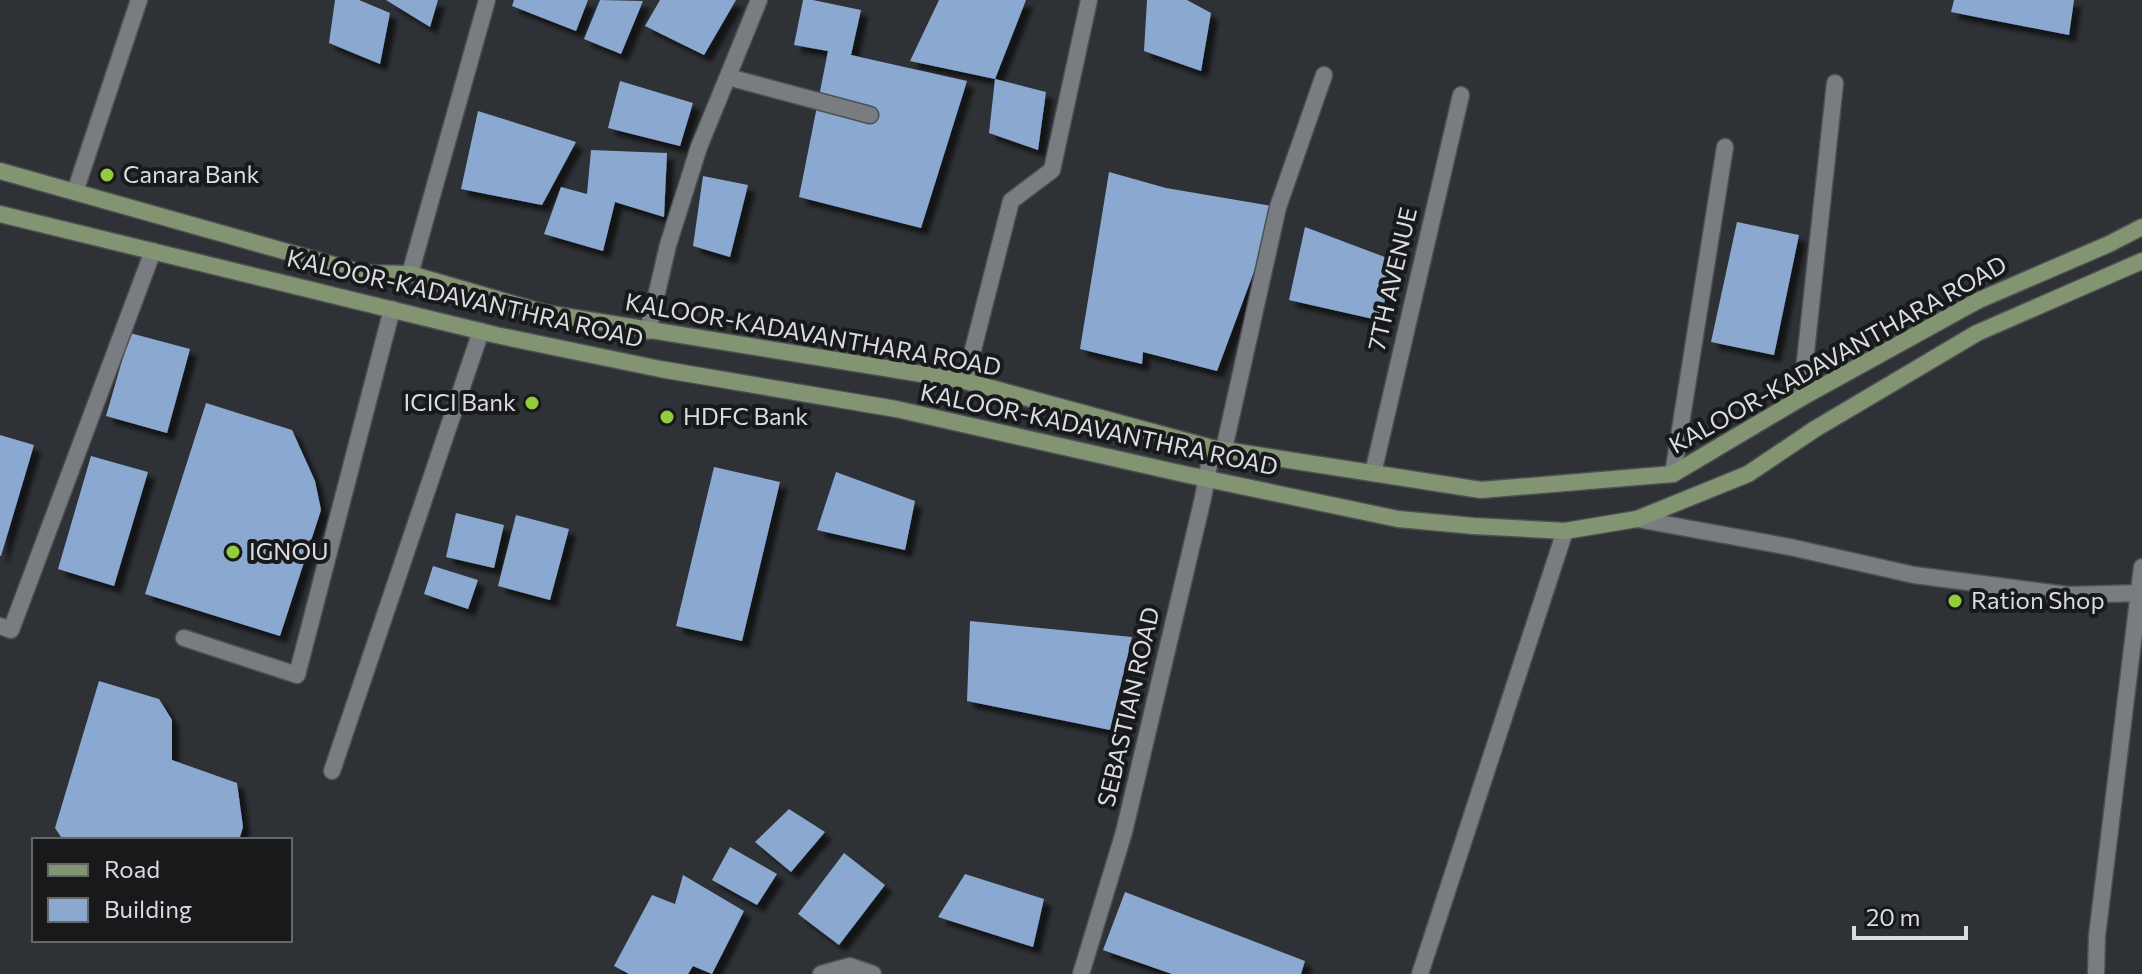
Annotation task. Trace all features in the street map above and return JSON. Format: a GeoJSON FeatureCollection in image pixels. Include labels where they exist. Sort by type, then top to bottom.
{"type":"FeatureCollection","features":[{"type":"Feature","properties":{"kind":"main road","name":"KALOOR-KADAVANTHARA ROAD"},"geometry":{"type":"LineString","coordinates":[[0,171],[362,273],[410,274],[545,313],[965,381],[1218,449],[1481,490],[1673,474],[1801,398],[1977,301],[2142,227]]}},
{"type":"Feature","properties":{"kind":"main road","name":"KALOOR-KADAVANTHRA ROAD"},"geometry":{"type":"LineString","coordinates":[[0,214],[481,331],[660,369],[896,409],[1398,519],[1565,531],[1637,519],[1748,474],[1815,429],[1977,333],[2142,261]]}},
{"type":"Feature","properties":{"kind":"street"},"geometry":{"type":"LineString","coordinates":[[75,192],[139,0]]}},
{"type":"Feature","properties":{"kind":"street"},"geometry":{"type":"LineString","coordinates":[[410,274],[487,0]]}},
{"type":"Feature","properties":{"kind":"street"},"geometry":{"type":"LineString","coordinates":[[648,331],[668,245],[699,147],[759,0]]}},
{"type":"Feature","properties":{"kind":"street"},"geometry":{"type":"LineString","coordinates":[[965,381],[1011,201],[1052,170],[1087,1]]}},
{"type":"Feature","properties":{"kind":"street","name":"SEBASTIAN ROAD"},"geometry":{"type":"LineString","coordinates":[[1081,974],[1124,832],[1206,478],[1218,449],[1278,207],[1324,75]]}},
{"type":"Feature","properties":{"kind":"street"},"geometry":{"type":"LineString","coordinates":[[728,77],[870,115]]}},
{"type":"Feature","properties":{"kind":"street"},"geometry":{"type":"LineString","coordinates":[[1801,398],[1835,83]]}},
{"type":"Feature","properties":{"kind":"street","name":"7TH AVENUE"},"geometry":{"type":"LineString","coordinates":[[1373,473],[1461,95]]}},
{"type":"Feature","properties":{"kind":"street"},"geometry":{"type":"LineString","coordinates":[[1673,474],[1725,147]]}},
{"type":"Feature","properties":{"kind":"street"},"geometry":{"type":"LineString","coordinates":[[0,626],[11,630],[153,251]]}},
{"type":"Feature","properties":{"kind":"street"},"geometry":{"type":"LineString","coordinates":[[184,638],[297,675],[392,309]]}},
{"type":"Feature","properties":{"kind":"street"},"geometry":{"type":"LineString","coordinates":[[332,771],[481,331]]}},
{"type":"Feature","properties":{"kind":"street"},"geometry":{"type":"LineString","coordinates":[[1637,519],[1790,547],[1914,575],[2068,595],[2141,593]]}},
{"type":"Feature","properties":{"kind":"street"},"geometry":{"type":"LineString","coordinates":[[1420,974],[1565,531]]}},
{"type":"Feature","properties":{"kind":"street"},"geometry":{"type":"LineString","coordinates":[[2096,974],[2097,936],[2142,567]]}},
{"type":"Feature","properties":{"kind":"street"},"geometry":{"type":"LineString","coordinates":[[821,974],[850,966],[873,974]]}},
{"type":"Feature","properties":{"kind":"building"},"geometry":{"type":"Polygon","coordinates":[[[335,0],[359,0],[390,13],[380,64],[329,43],[335,0]]]}},
{"type":"Feature","properties":{"kind":"building"},"geometry":{"type":"Polygon","coordinates":[[[386,0],[438,0],[430,27],[386,0]]]}},
{"type":"Feature","properties":{"kind":"building"},"geometry":{"type":"Polygon","coordinates":[[[514,0],[588,0],[576,31],[512,6],[514,0]]]}},
{"type":"Feature","properties":{"kind":"building"},"geometry":{"type":"Polygon","coordinates":[[[600,0],[643,1],[621,54],[584,39],[600,0]]]}},
{"type":"Feature","properties":{"kind":"building"},"geometry":{"type":"Polygon","coordinates":[[[660,0],[736,0],[704,55],[645,26],[660,0]]]}},
{"type":"Feature","properties":{"kind":"building"},"geometry":{"type":"Polygon","coordinates":[[[803,0],[861,10],[851,55],[967,81],[921,228],[799,197],[828,51],[794,45],[803,0]]]}},
{"type":"Feature","properties":{"kind":"building"},"geometry":{"type":"Polygon","coordinates":[[[939,0],[1026,0],[995,79],[910,61],[939,0]]]}},
{"type":"Feature","properties":{"kind":"building"},"geometry":{"type":"Polygon","coordinates":[[[1147,0],[1187,0],[1211,13],[1201,71],[1144,51],[1147,0]]]}},
{"type":"Feature","properties":{"kind":"building"},"geometry":{"type":"Polygon","coordinates":[[[1954,0],[2074,0],[2069,35],[1951,12],[1954,0]]]}},
{"type":"Feature","properties":{"kind":"building"},"geometry":{"type":"Polygon","coordinates":[[[995,79],[1046,92],[1038,150],[989,133],[995,79]]]}},
{"type":"Feature","properties":{"kind":"building"},"geometry":{"type":"Polygon","coordinates":[[[620,81],[693,103],[680,146],[608,128],[620,81]]]}},
{"type":"Feature","properties":{"kind":"building"},"geometry":{"type":"Polygon","coordinates":[[[478,111],[576,142],[542,205],[461,189],[478,111]]]}},
{"type":"Feature","properties":{"kind":"building"},"geometry":{"type":"Polygon","coordinates":[[[591,150],[667,153],[664,217],[615,202],[603,251],[544,234],[561,187],[587,194],[591,150]]]}},
{"type":"Feature","properties":{"kind":"building"},"geometry":{"type":"Polygon","coordinates":[[[1109,172],[1166,188],[1278,207],[1217,371],[1143,352],[1142,364],[1080,349],[1109,172]]]}},
{"type":"Feature","properties":{"kind":"building"},"geometry":{"type":"Polygon","coordinates":[[[703,176],[748,185],[730,257],[693,246],[703,176]]]}},
{"type":"Feature","properties":{"kind":"building"},"geometry":{"type":"Polygon","coordinates":[[[1737,222],[1799,235],[1774,355],[1711,342],[1737,222]]]}},
{"type":"Feature","properties":{"kind":"building"},"geometry":{"type":"Polygon","coordinates":[[[1305,227],[1390,259],[1382,321],[1289,300],[1305,227]]]}},
{"type":"Feature","properties":{"kind":"building"},"geometry":{"type":"Polygon","coordinates":[[[130,333],[190,349],[167,433],[106,416],[130,333]]]}},
{"type":"Feature","properties":{"kind":"building","name":"IGNOU"},"geometry":{"type":"Polygon","coordinates":[[[206,403],[292,430],[315,481],[321,510],[280,636],[145,594],[206,403]]]}},
{"type":"Feature","properties":{"kind":"building"},"geometry":{"type":"Polygon","coordinates":[[[0,435],[34,445],[1,556],[0,556],[0,435]]]}},
{"type":"Feature","properties":{"kind":"building"},"geometry":{"type":"Polygon","coordinates":[[[91,456],[148,472],[114,586],[58,569],[91,456]]]}},
{"type":"Feature","properties":{"kind":"building"},"geometry":{"type":"Polygon","coordinates":[[[714,467],[780,482],[742,641],[676,626],[714,467]]]}},
{"type":"Feature","properties":{"kind":"building"},"geometry":{"type":"Polygon","coordinates":[[[836,472],[915,501],[905,550],[817,530],[836,472]]]}},
{"type":"Feature","properties":{"kind":"building"},"geometry":{"type":"Polygon","coordinates":[[[456,513],[504,525],[494,568],[446,557],[456,513]]]}},
{"type":"Feature","properties":{"kind":"building"},"geometry":{"type":"Polygon","coordinates":[[[516,515],[569,529],[550,600],[498,586],[516,515]]]}},
{"type":"Feature","properties":{"kind":"building"},"geometry":{"type":"Polygon","coordinates":[[[433,566],[478,580],[468,609],[424,594],[433,566]]]}},
{"type":"Feature","properties":{"kind":"building"},"geometry":{"type":"Polygon","coordinates":[[[970,621],[1132,637],[1110,730],[967,701],[970,621]]]}},
{"type":"Feature","properties":{"kind":"building"},"geometry":{"type":"Polygon","coordinates":[[[99,681],[159,699],[172,720],[172,760],[237,783],[243,827],[240,838],[62,838],[55,828],[99,681]]]}},
{"type":"Feature","properties":{"kind":"building"},"geometry":{"type":"Polygon","coordinates":[[[789,809],[825,832],[791,872],[755,842],[789,809]]]}},
{"type":"Feature","properties":{"kind":"building"},"geometry":{"type":"Polygon","coordinates":[[[730,847],[777,874],[757,905],[712,880],[730,847]]]}},
{"type":"Feature","properties":{"kind":"building"},"geometry":{"type":"Polygon","coordinates":[[[844,853],[885,885],[839,945],[798,914],[844,853]]]}},
{"type":"Feature","properties":{"kind":"building"},"geometry":{"type":"Polygon","coordinates":[[[965,874],[1044,899],[1033,947],[938,917],[965,874]]]}},
{"type":"Feature","properties":{"kind":"building"},"geometry":{"type":"Polygon","coordinates":[[[683,875],[744,911],[712,974],[693,966],[688,974],[629,974],[614,966],[652,895],[675,904],[683,875]]]}},
{"type":"Feature","properties":{"kind":"building"},"geometry":{"type":"Polygon","coordinates":[[[1125,892],[1305,961],[1301,974],[1172,974],[1103,950],[1125,892]]]}},
{"type":"Feature","properties":{"kind":"place","name":"Canara Bank"},"geometry":{"type":"Point","coordinates":[107,175]}},
{"type":"Feature","properties":{"kind":"place","name":"ICICI Bank"},"geometry":{"type":"Point","coordinates":[532,403]}},
{"type":"Feature","properties":{"kind":"place","name":"HDFC Bank"},"geometry":{"type":"Point","coordinates":[667,417]}},
{"type":"Feature","properties":{"kind":"place","name":"IGNOU"},"geometry":{"type":"Point","coordinates":[233,552]}},
{"type":"Feature","properties":{"kind":"place","name":"Ration Shop"},"geometry":{"type":"Point","coordinates":[1955,601]}}]}
